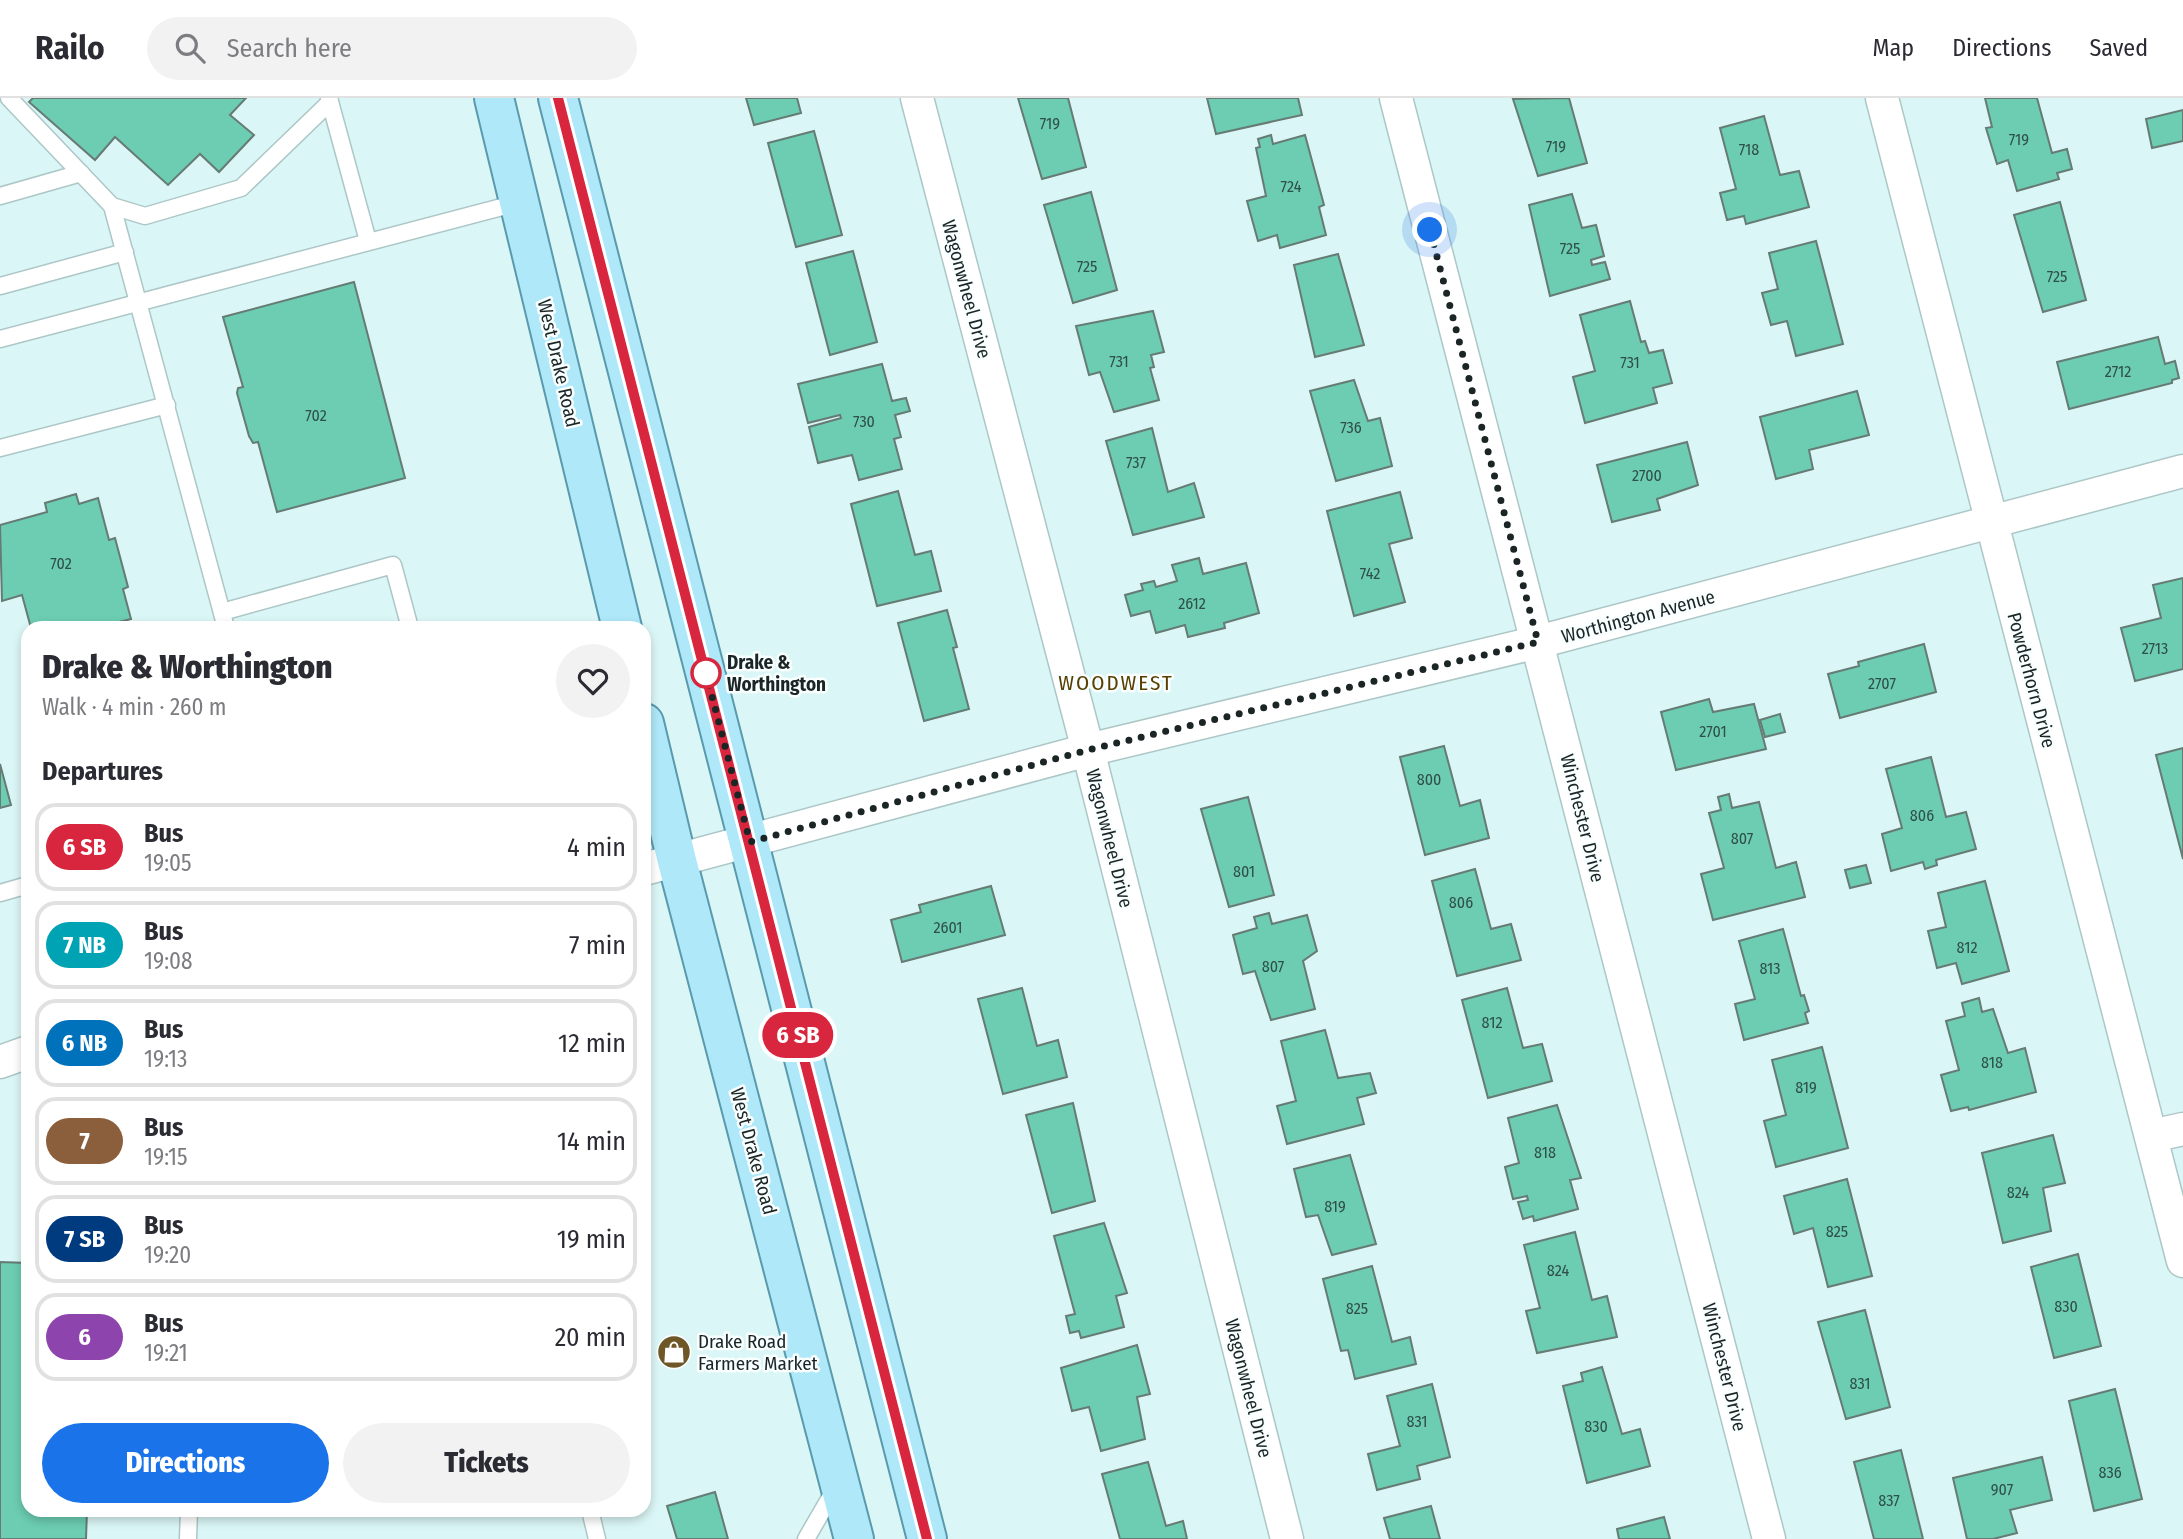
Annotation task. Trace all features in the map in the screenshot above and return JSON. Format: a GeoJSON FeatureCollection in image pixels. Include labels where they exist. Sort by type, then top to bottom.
{"type":"FeatureCollection","features":[{"type":"Feature","properties":{"kind":"main road","name":"West Drake Road"},"geometry":{"type":"LineString","coordinates":[[494,98],[620,621]]}},
{"type":"Feature","properties":{"kind":"main road"},"geometry":{"type":"LineString","coordinates":[[558,98],[927,1539]]}},
{"type":"Feature","properties":{"kind":"main road","name":"West Drake Road"},"geometry":{"type":"LineString","coordinates":[[651,785],[660,865],[840,1481],[854,1539]]}},
{"type":"Feature","properties":{"kind":"street","name":"Wagonwheel Drive"},"geometry":{"type":"LineString","coordinates":[[917,98],[1088,750],[1287,1539]]}},
{"type":"Feature","properties":{"kind":"street","name":"Winchester Drive"},"geometry":{"type":"LineString","coordinates":[[1396,98],[1769,1539]]}},
{"type":"Feature","properties":{"kind":"street","name":"Powderhorn Drive"},"geometry":{"type":"LineString","coordinates":[[1882,98],[2183,1261]]}},
{"type":"Feature","properties":{"kind":"street","name":"Worthington Avenue"},"geometry":{"type":"LineString","coordinates":[[660,865],[1088,750],[1538,642],[2183,471]]}},
{"type":"Feature","properties":{"kind":"street"},"geometry":{"type":"LineString","coordinates":[[0,1062],[21,1054]]}},
{"type":"Feature","properties":{"kind":"street"},"geometry":{"type":"LineString","coordinates":[[2151,1136],[2183,1129]]}},
{"type":"Feature","properties":{"kind":"lane"},"geometry":{"type":"LineString","coordinates":[[9,98],[112,206],[224,621]]}},
{"type":"Feature","properties":{"kind":"lane"},"geometry":{"type":"LineString","coordinates":[[112,206],[145,216],[241,188],[330,100],[368,241]]}},
{"type":"Feature","properties":{"kind":"lane"},"geometry":{"type":"LineString","coordinates":[[0,196],[81,173]]}},
{"type":"Feature","properties":{"kind":"lane"},"geometry":{"type":"LineString","coordinates":[[0,339],[521,202]]}},
{"type":"Feature","properties":{"kind":"lane"},"geometry":{"type":"LineString","coordinates":[[0,286],[125,252]]}},
{"type":"Feature","properties":{"kind":"lane"},"geometry":{"type":"LineString","coordinates":[[0,448],[167,405]]}},
{"type":"Feature","properties":{"kind":"lane"},"geometry":{"type":"LineString","coordinates":[[222,612],[393,565],[408,621]]}},
{"type":"Feature","properties":{"kind":"lane"},"geometry":{"type":"LineString","coordinates":[[0,893],[21,887]]}},
{"type":"Feature","properties":{"kind":"lane"},"geometry":{"type":"LineString","coordinates":[[806,1539],[840,1481]]}},
{"type":"Feature","properties":{"kind":"lane"},"geometry":{"type":"LineString","coordinates":[[188,1539],[189,1517]]}},
{"type":"Feature","properties":{"kind":"lane"},"geometry":{"type":"LineString","coordinates":[[592,1517],[597,1539]]}},
{"type":"Feature","properties":{"kind":"building"},"geometry":{"type":"Polygon","coordinates":[[[33,98],[246,98],[230,115],[254,135],[219,172],[200,154],[168,185],[115,137],[95,160],[29,102],[33,98]]]}},
{"type":"Feature","properties":{"kind":"building"},"geometry":{"type":"Polygon","coordinates":[[[746,98],[797,98],[801,113],[754,125],[746,98]]]}},
{"type":"Feature","properties":{"kind":"building"},"geometry":{"type":"Polygon","coordinates":[[[1018,98],[1068,98],[1086,167],[1042,179],[1018,98]]]}},
{"type":"Feature","properties":{"kind":"building"},"geometry":{"type":"Polygon","coordinates":[[[1207,98],[1298,98],[1302,115],[1216,134],[1207,98]]]}},
{"type":"Feature","properties":{"kind":"building"},"geometry":{"type":"Polygon","coordinates":[[[1569,98],[1587,163],[1538,176],[1513,99],[1569,98]]]}},
{"type":"Feature","properties":{"kind":"building"},"geometry":{"type":"Polygon","coordinates":[[[1985,98],[2037,98],[2052,153],[2067,149],[2072,169],[2057,173],[2059,179],[2017,191],[2008,160],[1997,164],[1986,128],[1992,127],[1985,98]]]}},
{"type":"Feature","properties":{"kind":"building"},"geometry":{"type":"Polygon","coordinates":[[[2183,110],[2183,141],[2152,148],[2146,119],[2183,110]]]}},
{"type":"Feature","properties":{"kind":"building"},"geometry":{"type":"Polygon","coordinates":[[[1764,116],[1780,175],[1799,171],[1809,207],[1746,224],[1744,216],[1727,220],[1720,193],[1736,189],[1720,128],[1764,116]]]}},
{"type":"Feature","properties":{"kind":"building"},"geometry":{"type":"Polygon","coordinates":[[[814,131],[842,235],[796,247],[768,143],[814,131]]]}},
{"type":"Feature","properties":{"kind":"building"},"geometry":{"type":"Polygon","coordinates":[[[1271,135],[1273,144],[1305,135],[1324,205],[1319,207],[1326,235],[1280,248],[1277,235],[1258,241],[1247,201],[1266,196],[1256,148],[1260,147],[1258,139],[1271,135]]]}},
{"type":"Feature","properties":{"kind":"building"},"geometry":{"type":"Polygon","coordinates":[[[1091,192],[1117,290],[1073,303],[1044,205],[1091,192]]]}},
{"type":"Feature","properties":{"kind":"building"},"geometry":{"type":"Polygon","coordinates":[[[1572,194],[1582,228],[1596,225],[1604,256],[1591,260],[1592,265],[1605,262],[1610,279],[1550,296],[1529,205],[1572,194]]]}},
{"type":"Feature","properties":{"kind":"building"},"geometry":{"type":"Polygon","coordinates":[[[2060,202],[2086,300],[2043,312],[2014,215],[2060,202]]]}},
{"type":"Feature","properties":{"kind":"building"},"geometry":{"type":"Polygon","coordinates":[[[1816,241],[1843,344],[1796,356],[1787,321],[1771,325],[1762,293],[1778,289],[1769,253],[1816,241]]]}},
{"type":"Feature","properties":{"kind":"building"},"geometry":{"type":"Polygon","coordinates":[[[853,251],[877,342],[830,355],[806,263],[853,251]]]}},
{"type":"Feature","properties":{"kind":"building"},"geometry":{"type":"Polygon","coordinates":[[[1338,254],[1364,345],[1315,357],[1294,265],[1338,254]]]}},
{"type":"Feature","properties":{"kind":"building"},"geometry":{"type":"Polygon","coordinates":[[[354,282],[405,478],[277,512],[258,442],[253,443],[249,436],[237,393],[238,388],[243,387],[223,317],[354,282]]]}},
{"type":"Feature","properties":{"kind":"building"},"geometry":{"type":"Polygon","coordinates":[[[1630,301],[1641,342],[1645,341],[1649,353],[1663,350],[1672,383],[1653,388],[1657,403],[1585,423],[1573,377],[1595,371],[1580,315],[1630,301]]]}},
{"type":"Feature","properties":{"kind":"building"},"geometry":{"type":"Polygon","coordinates":[[[1153,311],[1164,352],[1151,355],[1154,367],[1150,368],[1159,400],[1114,412],[1100,372],[1089,375],[1076,326],[1153,311]]]}},
{"type":"Feature","properties":{"kind":"building"},"geometry":{"type":"Polygon","coordinates":[[[2158,337],[2165,364],[2175,361],[2179,378],[2172,380],[2172,383],[2069,409],[2057,362],[2158,337]]]}},
{"type":"Feature","properties":{"kind":"building"},"geometry":{"type":"Polygon","coordinates":[[[882,364],[892,401],[906,398],[910,411],[895,415],[901,437],[894,439],[902,469],[859,480],[852,455],[818,463],[809,427],[841,418],[840,415],[808,423],[798,384],[882,364]]]}},
{"type":"Feature","properties":{"kind":"building"},"geometry":{"type":"Polygon","coordinates":[[[1354,380],[1368,421],[1380,418],[1392,466],[1336,481],[1310,391],[1354,380]]]}},
{"type":"Feature","properties":{"kind":"building"},"geometry":{"type":"Polygon","coordinates":[[[1857,391],[1869,435],[1809,450],[1813,469],[1776,479],[1760,417],[1857,391]]]}},
{"type":"Feature","properties":{"kind":"building"},"geometry":{"type":"Polygon","coordinates":[[[1152,428],[1168,492],[1194,483],[1204,517],[1133,535],[1106,441],[1152,428]]]}},
{"type":"Feature","properties":{"kind":"building"},"geometry":{"type":"Polygon","coordinates":[[[1687,442],[1698,485],[1657,499],[1660,510],[1612,522],[1597,465],[1687,442]]]}},
{"type":"Feature","properties":{"kind":"building"},"geometry":{"type":"Polygon","coordinates":[[[898,491],[915,555],[931,551],[941,591],[877,606],[851,504],[898,491]]]}},
{"type":"Feature","properties":{"kind":"building"},"geometry":{"type":"Polygon","coordinates":[[[1400,492],[1412,538],[1389,544],[1405,602],[1354,616],[1327,511],[1400,492]]]}},
{"type":"Feature","properties":{"kind":"building"},"geometry":{"type":"Polygon","coordinates":[[[76,494],[79,504],[98,498],[109,540],[115,538],[128,587],[123,589],[131,619],[29,621],[22,595],[2,601],[0,525],[47,512],[45,503],[76,494]]]}},
{"type":"Feature","properties":{"kind":"building"},"geometry":{"type":"Polygon","coordinates":[[[1199,558],[1203,574],[1246,563],[1259,613],[1224,623],[1225,628],[1188,637],[1185,625],[1156,633],[1150,611],[1131,616],[1125,595],[1143,590],[1141,584],[1154,581],[1156,587],[1177,581],[1172,565],[1199,558]]]}},
{"type":"Feature","properties":{"kind":"building"},"geometry":{"type":"Polygon","coordinates":[[[2183,578],[2183,669],[2135,681],[2121,628],[2161,618],[2153,585],[2183,578]]]}},
{"type":"Feature","properties":{"kind":"building"},"geometry":{"type":"Polygon","coordinates":[[[947,610],[957,647],[953,648],[969,709],[924,721],[898,623],[947,610]]]}},
{"type":"Feature","properties":{"kind":"building"},"geometry":{"type":"Polygon","coordinates":[[[1924,644],[1936,692],[1840,718],[1828,674],[1859,666],[1858,662],[1924,644]]]}},
{"type":"Feature","properties":{"kind":"building"},"geometry":{"type":"Polygon","coordinates":[[[1709,699],[1713,712],[1754,704],[1766,749],[1676,770],[1661,712],[1709,699]]]}},
{"type":"Feature","properties":{"kind":"building"},"geometry":{"type":"Polygon","coordinates":[[[1780,714],[1785,732],[1765,737],[1760,720],[1780,714]]]}},
{"type":"Feature","properties":{"kind":"building"},"geometry":{"type":"Polygon","coordinates":[[[1444,746],[1460,806],[1480,800],[1489,838],[1425,855],[1400,757],[1444,746]]]}},
{"type":"Feature","properties":{"kind":"building"},"geometry":{"type":"Polygon","coordinates":[[[2183,748],[2183,859],[2156,755],[2183,748]]]}},
{"type":"Feature","properties":{"kind":"building"},"geometry":{"type":"Polygon","coordinates":[[[1931,757],[1946,817],[1966,812],[1976,849],[1936,860],[1937,865],[1925,869],[1923,862],[1891,871],[1882,834],[1902,828],[1886,769],[1931,757]]]}},
{"type":"Feature","properties":{"kind":"building"},"geometry":{"type":"Polygon","coordinates":[[[0,764],[11,805],[0,808],[0,764]]]}},
{"type":"Feature","properties":{"kind":"building"},"geometry":{"type":"Polygon","coordinates":[[[1729,794],[1732,808],[1759,802],[1776,868],[1796,862],[1805,897],[1713,920],[1701,874],[1724,868],[1709,813],[1721,810],[1718,797],[1729,794]]]}},
{"type":"Feature","properties":{"kind":"building"},"geometry":{"type":"Polygon","coordinates":[[[1248,797],[1274,895],[1229,907],[1201,809],[1248,797]]]}},
{"type":"Feature","properties":{"kind":"building"},"geometry":{"type":"Polygon","coordinates":[[[1866,865],[1871,883],[1850,888],[1845,870],[1866,865]]]}},
{"type":"Feature","properties":{"kind":"building"},"geometry":{"type":"Polygon","coordinates":[[[1475,869],[1491,929],[1511,924],[1521,960],[1457,976],[1432,881],[1475,869]]]}},
{"type":"Feature","properties":{"kind":"building"},"geometry":{"type":"Polygon","coordinates":[[[1985,881],[2009,971],[1962,984],[1956,963],[1937,968],[1928,931],[1946,927],[1938,893],[1985,881]]]}},
{"type":"Feature","properties":{"kind":"building"},"geometry":{"type":"Polygon","coordinates":[[[991,886],[1005,935],[902,962],[891,920],[921,912],[919,905],[991,886]]]}},
{"type":"Feature","properties":{"kind":"building"},"geometry":{"type":"Polygon","coordinates":[[[1269,913],[1272,924],[1307,915],[1317,951],[1303,961],[1315,1009],[1271,1020],[1255,971],[1243,974],[1233,935],[1257,928],[1254,917],[1269,913]]]}},
{"type":"Feature","properties":{"kind":"building"},"geometry":{"type":"Polygon","coordinates":[[[1783,929],[1801,996],[1804,995],[1809,1011],[1805,1013],[1808,1023],[1744,1040],[1735,1004],[1755,999],[1739,941],[1783,929]]]}},
{"type":"Feature","properties":{"kind":"building"},"geometry":{"type":"Polygon","coordinates":[[[1022,988],[1037,1046],[1058,1040],[1067,1077],[1003,1094],[978,999],[1022,988]]]}},
{"type":"Feature","properties":{"kind":"building"},"geometry":{"type":"Polygon","coordinates":[[[1507,988],[1523,1048],[1542,1044],[1552,1081],[1488,1098],[1462,1000],[1507,988]]]}},
{"type":"Feature","properties":{"kind":"building"},"geometry":{"type":"Polygon","coordinates":[[[1979,998],[1982,1012],[1993,1009],[2008,1053],[2025,1048],[2036,1092],[1969,1110],[1968,1107],[1951,1111],[1941,1075],[1959,1070],[1946,1021],[1965,1016],[1962,1003],[1979,998]]]}},
{"type":"Feature","properties":{"kind":"building"},"geometry":{"type":"Polygon","coordinates":[[[1325,1030],[1338,1078],[1370,1073],[1376,1093],[1357,1098],[1364,1124],[1287,1144],[1277,1106],[1296,1101],[1281,1041],[1325,1030]]]}},
{"type":"Feature","properties":{"kind":"building"},"geometry":{"type":"Polygon","coordinates":[[[1822,1047],[1848,1148],[1776,1167],[1764,1121],[1786,1115],[1772,1060],[1822,1047]]]}},
{"type":"Feature","properties":{"kind":"building"},"geometry":{"type":"Polygon","coordinates":[[[1073,1103],[1095,1201],[1052,1213],[1026,1115],[1073,1103]]]}},
{"type":"Feature","properties":{"kind":"building"},"geometry":{"type":"Polygon","coordinates":[[[1557,1105],[1581,1178],[1570,1180],[1578,1209],[1534,1221],[1533,1216],[1523,1219],[1518,1202],[1528,1200],[1527,1196],[1513,1199],[1505,1167],[1519,1163],[1508,1118],[1557,1105]]]}},
{"type":"Feature","properties":{"kind":"building"},"geometry":{"type":"Polygon","coordinates":[[[2053,1135],[2065,1183],[2043,1188],[2051,1231],[2003,1243],[1982,1153],[2053,1135]]]}},
{"type":"Feature","properties":{"kind":"building"},"geometry":{"type":"Polygon","coordinates":[[[1350,1155],[1376,1244],[1332,1255],[1318,1215],[1306,1217],[1294,1169],[1350,1155]]]}},
{"type":"Feature","properties":{"kind":"building"},"geometry":{"type":"Polygon","coordinates":[[[1847,1179],[1872,1276],[1828,1287],[1813,1228],[1794,1234],[1784,1196],[1847,1179]]]}},
{"type":"Feature","properties":{"kind":"building"},"geometry":{"type":"Polygon","coordinates":[[[1104,1223],[1127,1293],[1116,1296],[1124,1327],[1081,1338],[1079,1331],[1070,1333],[1066,1316],[1075,1314],[1054,1236],[1104,1223]]]}},
{"type":"Feature","properties":{"kind":"building"},"geometry":{"type":"Polygon","coordinates":[[[1575,1232],[1592,1300],[1607,1296],[1617,1337],[1537,1353],[1526,1311],[1540,1308],[1524,1245],[1575,1232]]]}},
{"type":"Feature","properties":{"kind":"building"},"geometry":{"type":"Polygon","coordinates":[[[2078,1254],[2101,1346],[2054,1358],[2031,1267],[2078,1254]]]}},
{"type":"Feature","properties":{"kind":"building"},"geometry":{"type":"Polygon","coordinates":[[[0,1262],[21,1263],[21,1517],[87,1517],[86,1539],[0,1539],[0,1262]]]}},
{"type":"Feature","properties":{"kind":"building"},"geometry":{"type":"Polygon","coordinates":[[[1372,1266],[1392,1342],[1410,1337],[1416,1364],[1355,1379],[1348,1350],[1341,1351],[1323,1279],[1372,1266]]]}},
{"type":"Feature","properties":{"kind":"building"},"geometry":{"type":"Polygon","coordinates":[[[1865,1310],[1890,1407],[1846,1419],[1818,1322],[1865,1310]]]}},
{"type":"Feature","properties":{"kind":"building"},"geometry":{"type":"Polygon","coordinates":[[[1137,1345],[1150,1394],[1137,1397],[1145,1439],[1101,1451],[1089,1407],[1072,1411],[1061,1368],[1137,1345]]]}},
{"type":"Feature","properties":{"kind":"building"},"geometry":{"type":"Polygon","coordinates":[[[1602,1367],[1622,1434],[1640,1429],[1650,1466],[1587,1483],[1563,1386],[1583,1381],[1581,1373],[1602,1367]]]}},
{"type":"Feature","properties":{"kind":"building"},"geometry":{"type":"Polygon","coordinates":[[[1432,1384],[1450,1457],[1417,1466],[1420,1479],[1377,1490],[1368,1454],[1400,1446],[1387,1396],[1432,1384]]]}},
{"type":"Feature","properties":{"kind":"building"},"geometry":{"type":"Polygon","coordinates":[[[2115,1389],[2142,1499],[2094,1511],[2069,1401],[2115,1389]]]}},
{"type":"Feature","properties":{"kind":"building"},"geometry":{"type":"Polygon","coordinates":[[[1901,1450],[1923,1539],[1874,1539],[1854,1462],[1901,1450]]]}},
{"type":"Feature","properties":{"kind":"building"},"geometry":{"type":"Polygon","coordinates":[[[2042,1457],[2052,1500],[2010,1510],[2017,1533],[1993,1539],[1967,1539],[1953,1478],[2042,1457]]]}},
{"type":"Feature","properties":{"kind":"building"},"geometry":{"type":"Polygon","coordinates":[[[1148,1462],[1166,1526],[1183,1521],[1187,1539],[1120,1539],[1102,1474],[1148,1462]]]}},
{"type":"Feature","properties":{"kind":"building"},"geometry":{"type":"Polygon","coordinates":[[[715,1492],[728,1539],[677,1539],[667,1506],[715,1492]]]}},
{"type":"Feature","properties":{"kind":"building"},"geometry":{"type":"Polygon","coordinates":[[[1431,1506],[1440,1539],[1390,1539],[1384,1518],[1431,1506]]]}},
{"type":"Feature","properties":{"kind":"building"},"geometry":{"type":"Polygon","coordinates":[[[1664,1517],[1670,1539],[1619,1539],[1617,1529],[1664,1517]]]}},
{"type":"Feature","properties":{"kind":"bus line"},"geometry":{"type":"LineString","coordinates":[[558,98],[927,1539]]}},
{"type":"Feature","properties":{"kind":"place","name":"Drake & Worthington"},"geometry":{"type":"Point","coordinates":[706,673]}},
{"type":"Feature","properties":{"kind":"place","name":"Drake Road Farmers Market"},"geometry":{"type":"Point","coordinates":[674,1352]}},
{"type":"Feature","properties":{"kind":"district","name":"WOODWEST"},"geometry":{"type":"Point","coordinates":[1116,683]}},
{"type":"Feature","properties":{"kind":"route"},"geometry":{"type":"LineString","coordinates":[[706,673],[750,842],[1088,750],[1538,642],[1430,230]]}}]}
